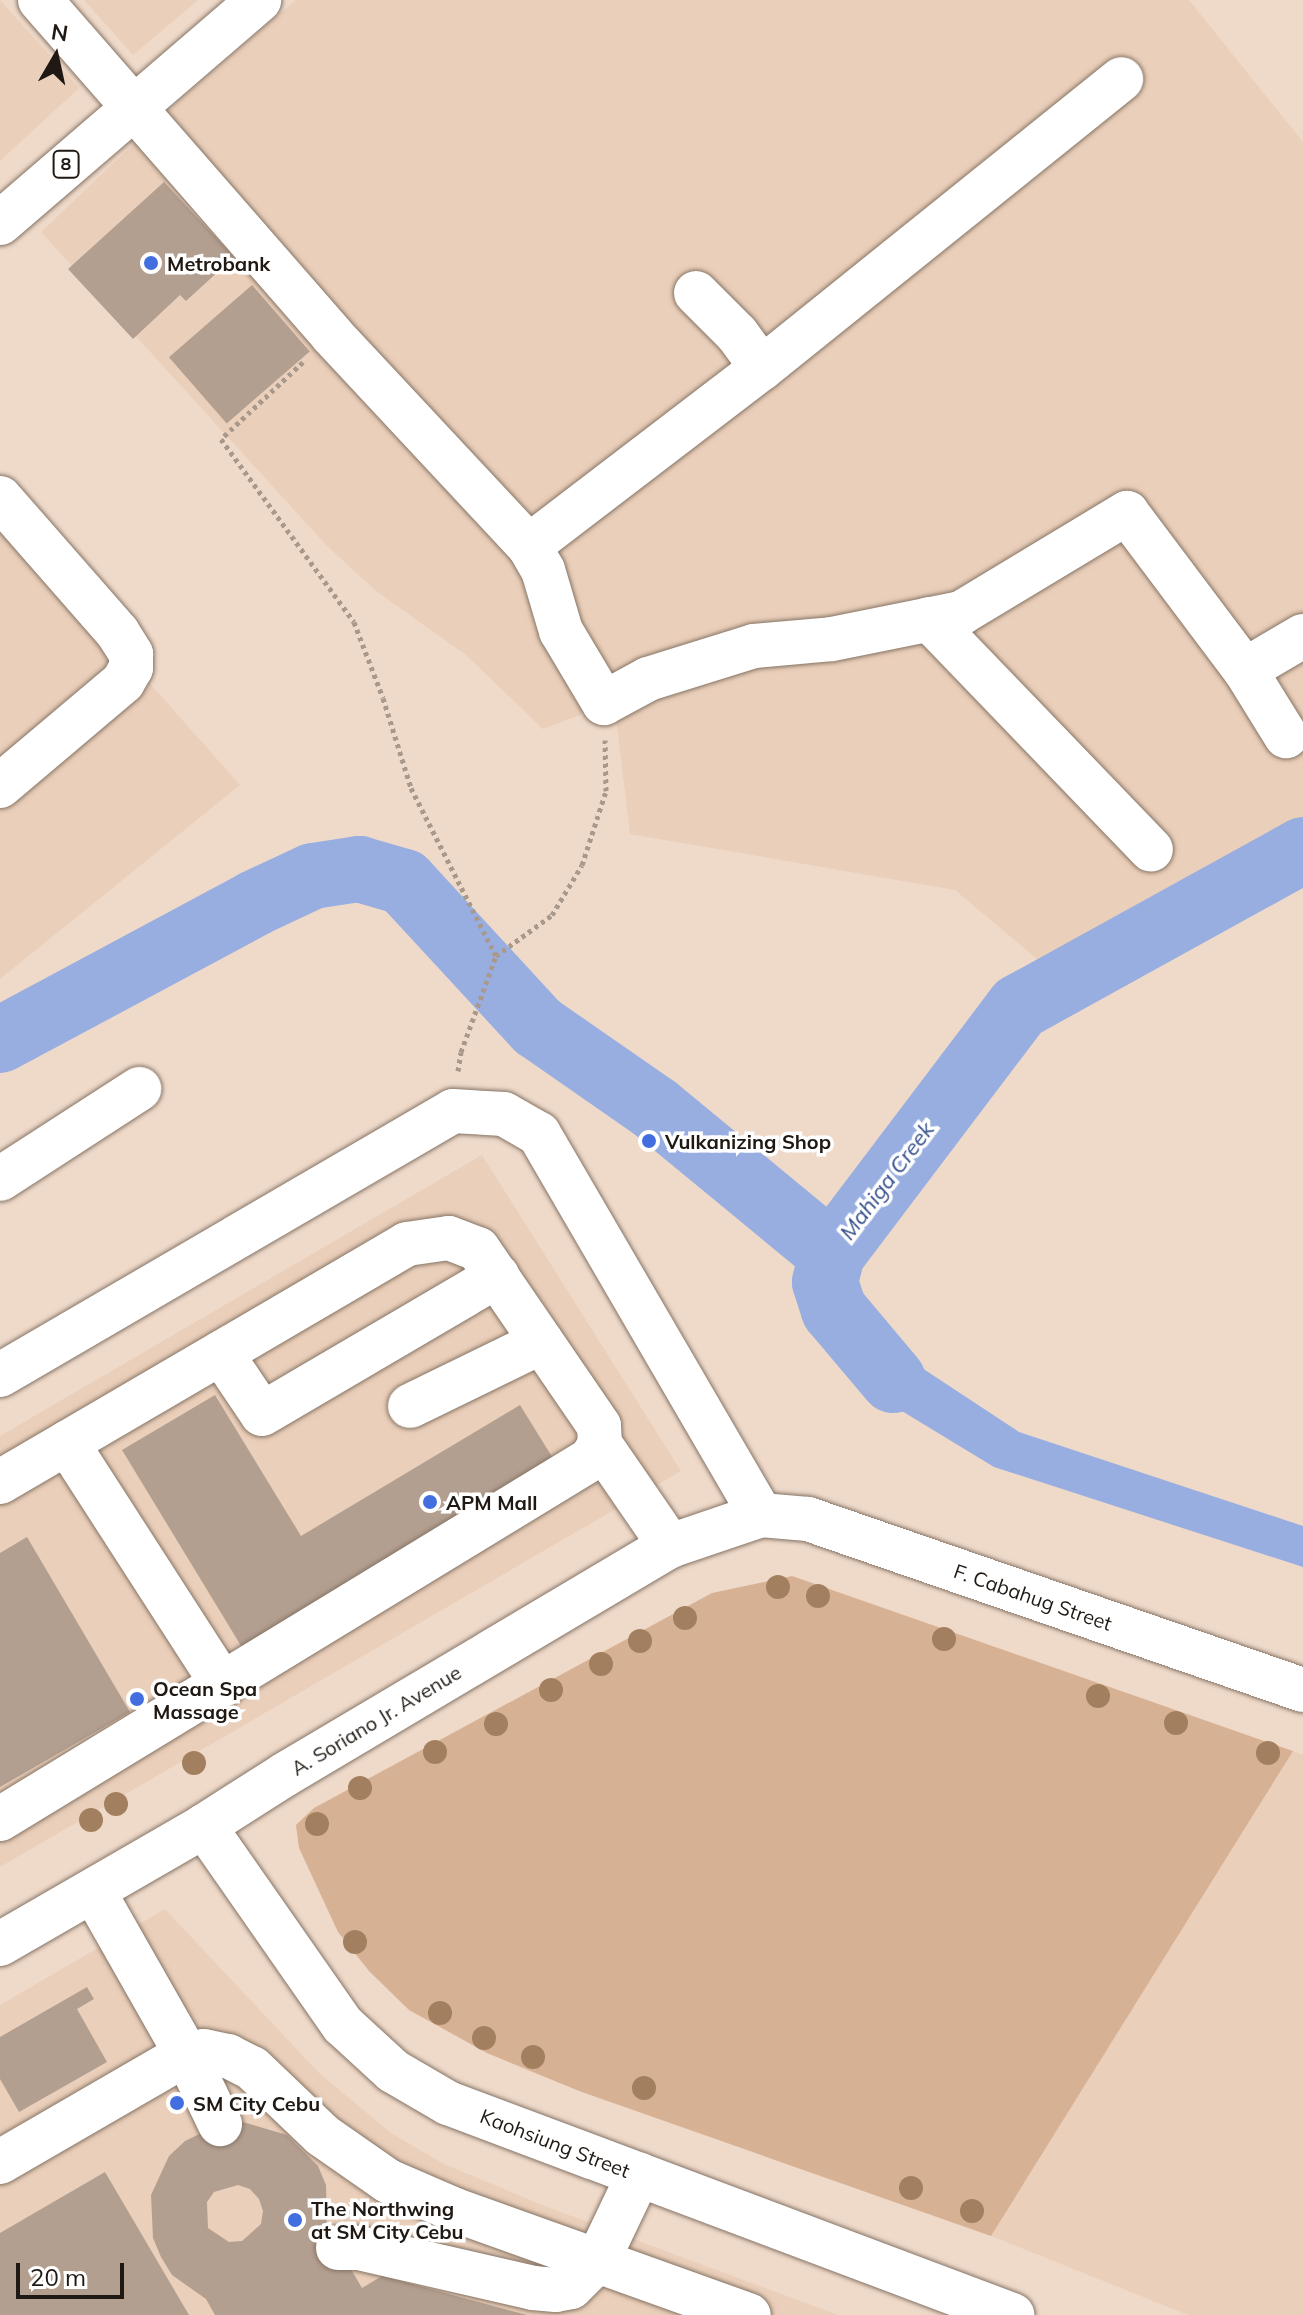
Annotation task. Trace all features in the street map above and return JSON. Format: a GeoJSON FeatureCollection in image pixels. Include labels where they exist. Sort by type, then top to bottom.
{"type":"FeatureCollection","features":[{"type":"Feature","properties":{"kind":"main road"},"geometry":{"type":"LineString","coordinates":[[40,0],[332,335],[529,546],[543,570],[561,631],[604,703],[648,679],[754,646],[832,639],[961,613],[1127,513],[1245,670],[1286,736]]}},
{"type":"Feature","properties":{"kind":"main road","name":"8"},"geometry":{"type":"LineString","coordinates":[[0,223],[132,106],[259,0]]}},
{"type":"Feature","properties":{"kind":"main road"},"geometry":{"type":"LineString","coordinates":[[529,546],[762,368],[1121,79]]}},
{"type":"Feature","properties":{"kind":"main road"},"geometry":{"type":"LineString","coordinates":[[696,293],[737,334],[762,368]]}},
{"type":"Feature","properties":{"kind":"main road"},"geometry":{"type":"LineString","coordinates":[[0,498],[118,633],[131,654],[131,668],[123,682],[0,786]]}},
{"type":"Feature","properties":{"kind":"main road"},"geometry":{"type":"LineString","coordinates":[[929,619],[1151,850]]}},
{"type":"Feature","properties":{"kind":"main road"},"geometry":{"type":"LineString","coordinates":[[1245,670],[1303,636]]}},
{"type":"Feature","properties":{"kind":"main road"},"geometry":{"type":"LineString","coordinates":[[0,1179],[139,1089]]}},
{"type":"Feature","properties":{"kind":"main road"},"geometry":{"type":"LineString","coordinates":[[0,1375],[453,1111],[504,1114],[539,1134],[761,1515]]}},
{"type":"Feature","properties":{"kind":"main road"},"geometry":{"type":"LineString","coordinates":[[0,1482],[407,1244],[449,1238],[478,1249],[599,1426],[600,1444],[670,1546]]}},
{"type":"Feature","properties":{"kind":"main road"},"geometry":{"type":"LineString","coordinates":[[221,1353],[262,1414],[497,1276]]}},
{"type":"Feature","properties":{"kind":"main road"},"geometry":{"type":"LineString","coordinates":[[410,1406],[541,1342]]}},
{"type":"Feature","properties":{"kind":"main road"},"geometry":{"type":"LineString","coordinates":[[67,1443],[223,1685]]}},
{"type":"Feature","properties":{"kind":"main road"},"geometry":{"type":"LineString","coordinates":[[0,1819],[591,1459],[600,1444]]}},
{"type":"Feature","properties":{"kind":"main road","name":"A. Soriano Jr. Avenue"},"geometry":{"type":"LineString","coordinates":[[0,1944],[94,1892],[284,1775],[670,1546],[761,1515]]}},
{"type":"Feature","properties":{"kind":"main road","name":"F. Cabahug Street"},"geometry":{"type":"LineString","coordinates":[[761,1515],[808,1519],[1303,1690]]}},
{"type":"Feature","properties":{"kind":"main road","name":"Kaohsiung Street"},"geometry":{"type":"LineString","coordinates":[[204,1826],[343,2025],[393,2071],[448,2103],[1012,2315]]}},
{"type":"Feature","properties":{"kind":"main road"},"geometry":{"type":"LineString","coordinates":[[94,1892],[186,2054],[220,2124]]}},
{"type":"Feature","properties":{"kind":"main road"},"geometry":{"type":"LineString","coordinates":[[1,2159],[186,2054],[204,2051],[228,2056],[252,2068],[322,2135],[388,2181],[455,2210],[749,2315]]}},
{"type":"Feature","properties":{"kind":"main road"},"geometry":{"type":"LineString","coordinates":[[338,2248],[359,2248],[556,2290],[571,2287],[598,2260],[639,2174]]}},
{"type":"Feature","properties":{"kind":"path"},"geometry":{"type":"LineString","coordinates":[[332,335],[221,439],[354,622],[383,698],[411,788],[496,956]]}},
{"type":"Feature","properties":{"kind":"path"},"geometry":{"type":"LineString","coordinates":[[461,1052],[496,956],[552,915],[582,865],[606,791],[604,703]]}},
{"type":"Feature","properties":{"kind":"shaded area"},"geometry":{"type":"Polygon","coordinates":[[[0,0],[79,88],[0,161],[0,0]]]}},
{"type":"Feature","properties":{"kind":"shaded area"},"geometry":{"type":"Polygon","coordinates":[[[84,0],[198,0],[133,55],[84,0]]]}},
{"type":"Feature","properties":{"kind":"shaded area"},"geometry":{"type":"Polygon","coordinates":[[[296,0],[1189,0],[1303,142],[1303,828],[1055,974],[955,890],[630,834],[616,717],[616,675],[580,715],[543,729],[466,655],[376,591],[327,546],[41,232],[181,99],[296,0]]]}},
{"type":"Feature","properties":{"kind":"shaded area"},"geometry":{"type":"Polygon","coordinates":[[[0,523],[114,643],[240,785],[0,979],[0,523]]]}},
{"type":"Feature","properties":{"kind":"shaded area"},"geometry":{"type":"Polygon","coordinates":[[[482,1155],[681,1471],[0,1867],[0,1436],[482,1155]]]}},
{"type":"Feature","properties":{"kind":"shaded area"},"geometry":{"type":"Polygon","coordinates":[[[792,1576],[1293,1751],[991,2236],[579,2091],[487,2053],[409,2010],[369,1971],[338,1932],[299,1848],[296,1825],[314,1808],[712,1593],[792,1576]]]}},
{"type":"Feature","properties":{"kind":"shaded area"},"geometry":{"type":"Polygon","coordinates":[[[1293,1751],[1303,1755],[1303,2315],[1188,2315],[991,2236],[1293,1751]]]}},
{"type":"Feature","properties":{"kind":"shaded area","name":"SM City Cebu"},"geometry":{"type":"Polygon","coordinates":[[[165,1909],[319,2073],[391,2133],[444,2164],[547,2207],[838,2315],[0,2315],[0,2005],[165,1909]]]}},
{"type":"Feature","properties":{"kind":"water"},"geometry":{"type":"Polygon","coordinates":[[[834,1310],[1019,1432],[1303,1526],[1303,1567],[994,1467],[864,1388],[834,1310]]]}},
{"type":"Feature","properties":{"kind":"building","name":"Metrobank"},"geometry":{"type":"Polygon","coordinates":[[[164,182],[234,257],[186,301],[180,295],[133,339],[68,269],[164,182]]]}},
{"type":"Feature","properties":{"kind":"building"},"geometry":{"type":"Polygon","coordinates":[[[252,285],[310,351],[227,424],[169,357],[252,285]]]}},
{"type":"Feature","properties":{"kind":"building","name":"APM Mall"},"geometry":{"type":"Polygon","coordinates":[[[215,1395],[301,1536],[520,1405],[559,1468],[246,1654],[122,1450],[215,1395]]]}},
{"type":"Feature","properties":{"kind":"building"},"geometry":{"type":"Polygon","coordinates":[[[27,1537],[130,1712],[0,1787],[0,1553],[27,1537]]]}},
{"type":"Feature","properties":{"kind":"building"},"geometry":{"type":"Polygon","coordinates":[[[87,1987],[94,1999],[77,2009],[107,2062],[19,2112],[0,2079],[0,2037],[87,1987]]]}},
{"type":"Feature","properties":{"kind":"building","name":"The Northwing at SM City Cebu"},"geometry":{"type":"Polygon","coordinates":[[[243,2122],[287,2135],[318,2166],[326,2185],[327,2229],[362,2288],[382,2276],[527,2315],[215,2315],[206,2299],[172,2275],[161,2257],[153,2238],[151,2195],[169,2156],[185,2141],[220,2124],[243,2122]],[[238,2185],[214,2192],[207,2202],[208,2228],[229,2242],[242,2241],[261,2224],[263,2211],[259,2199],[250,2189],[238,2185]]]}},
{"type":"Feature","properties":{"kind":"building"},"geometry":{"type":"Polygon","coordinates":[[[105,2172],[189,2315],[0,2315],[0,2233],[105,2172]]]}},
{"type":"Feature","properties":{"kind":"waterway","name":"Mahiga Creek"},"geometry":{"type":"LineString","coordinates":[[893,1380],[834,1310],[825,1282],[832,1254],[1019,1007],[1303,850]]}},
{"type":"Feature","properties":{"kind":"waterway"},"geometry":{"type":"LineString","coordinates":[[0,1040],[255,903],[313,876],[359,869],[404,882],[538,1027],[656,1109],[832,1254]]}},
{"type":"Feature","properties":{"kind":"place","name":"Metrobank"},"geometry":{"type":"Point","coordinates":[151,263]}},
{"type":"Feature","properties":{"kind":"place","name":"Vulkanizing Shop"},"geometry":{"type":"Point","coordinates":[649,1141]}},
{"type":"Feature","properties":{"kind":"place","name":"APM Mall"},"geometry":{"type":"Point","coordinates":[430,1502]}},
{"type":"Feature","properties":{"kind":"place","name":"Ocean Spa Massage"},"geometry":{"type":"Point","coordinates":[137,1699]}},
{"type":"Feature","properties":{"kind":"place","name":"SM City Cebu"},"geometry":{"type":"Point","coordinates":[177,2103]}},
{"type":"Feature","properties":{"kind":"place","name":"The Northwing at SM City Cebu"},"geometry":{"type":"Point","coordinates":[295,2220]}}]}
